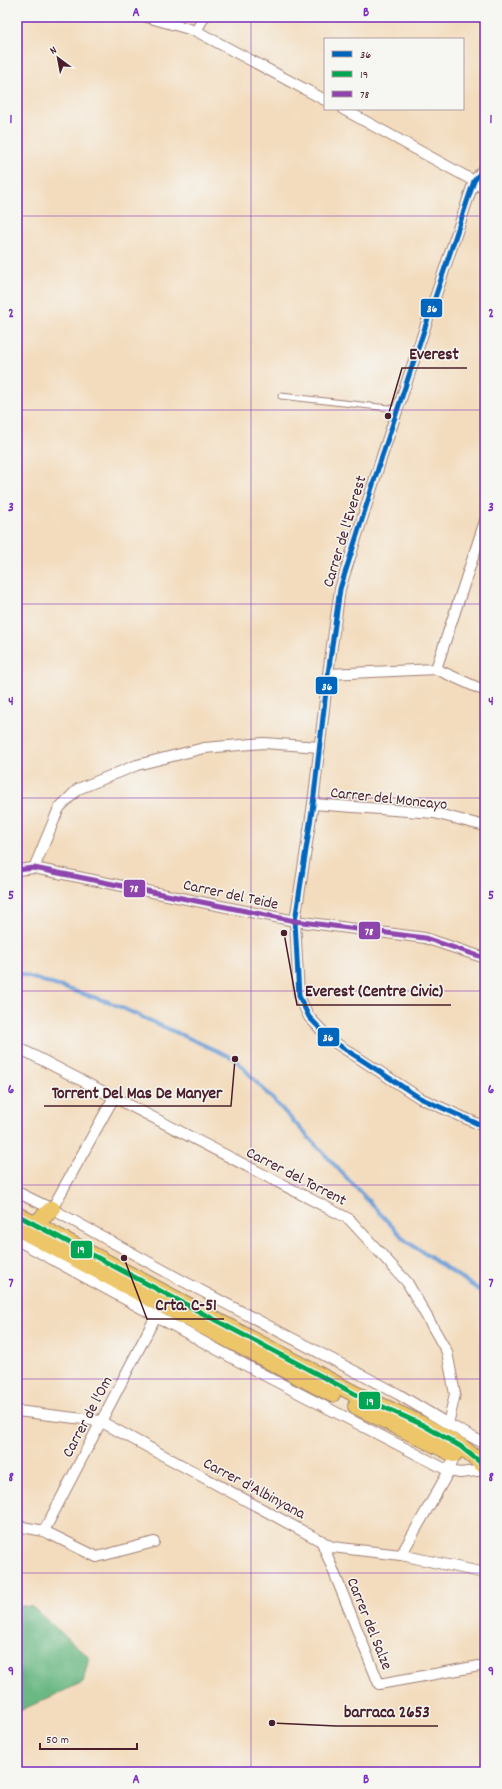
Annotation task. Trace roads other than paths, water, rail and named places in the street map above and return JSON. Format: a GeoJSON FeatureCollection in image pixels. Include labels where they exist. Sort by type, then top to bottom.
{"type":"FeatureCollection","features":[{"type":"Feature","properties":{"kind":"main road"},"geometry":{"type":"LineString","coordinates":[[17,1221],[35,1224],[52,1209]]}},
{"type":"Feature","properties":{"kind":"main road"},"geometry":{"type":"LineString","coordinates":[[17,1215],[355,1394],[391,1410],[441,1428],[485,1468]]}},
{"type":"Feature","properties":{"kind":"main road"},"geometry":{"type":"LineString","coordinates":[[17,1228],[161,1311],[485,1468]]}},
{"type":"Feature","properties":{"kind":"main road"},"geometry":{"type":"LineString","coordinates":[[161,1311],[176,1306],[253,1347],[274,1352]]}},
{"type":"Feature","properties":{"kind":"main road"},"geometry":{"type":"LineString","coordinates":[[391,1410],[405,1424],[450,1447],[455,1454]]}},
{"type":"Feature","properties":{"kind":"street"},"geometry":{"type":"LineString","coordinates":[[147,17],[196,31],[324,99]]}},
{"type":"Feature","properties":{"kind":"street"},"geometry":{"type":"LineString","coordinates":[[196,31],[204,17]]}},
{"type":"Feature","properties":{"kind":"street"},"geometry":{"type":"LineString","coordinates":[[481,17],[485,19]]}},
{"type":"Feature","properties":{"kind":"street"},"geometry":{"type":"LineString","coordinates":[[345,110],[474,181],[485,190]]}},
{"type":"Feature","properties":{"kind":"street","name":"Carrer de l'Everest"},"geometry":{"type":"LineString","coordinates":[[485,167],[474,181],[397,409],[340,589],[328,674],[313,804],[295,921],[300,996],[309,1017],[320,1029],[331,1040],[420,1098],[485,1127]]}},
{"type":"Feature","properties":{"kind":"street"},"geometry":{"type":"LineString","coordinates":[[436,669],[485,521]]}},
{"type":"Feature","properties":{"kind":"street"},"geometry":{"type":"LineString","coordinates":[[328,674],[436,669],[485,691]]}},
{"type":"Feature","properties":{"kind":"street"},"geometry":{"type":"LineString","coordinates":[[34,868],[59,808],[78,789],[137,765],[204,748],[264,744],[320,747]]}},
{"type":"Feature","properties":{"kind":"street","name":"Carrer del Moncayo"},"geometry":{"type":"LineString","coordinates":[[313,804],[434,813],[485,826]]}},
{"type":"Feature","properties":{"kind":"street","name":"Carrer del Teide"},"geometry":{"type":"LineString","coordinates":[[17,870],[34,868],[295,921],[425,938],[485,958]]}},
{"type":"Feature","properties":{"kind":"street","name":"Carrer del Torrent"},"geometry":{"type":"LineString","coordinates":[[17,1047],[348,1218],[407,1282],[447,1352],[455,1394],[441,1428]]}},
{"type":"Feature","properties":{"kind":"street"},"geometry":{"type":"LineString","coordinates":[[52,1209],[114,1097]]}},
{"type":"Feature","properties":{"kind":"street"},"geometry":{"type":"LineString","coordinates":[[17,1192],[52,1209],[181,1280],[398,1394],[441,1428],[485,1444]]}},
{"type":"Feature","properties":{"kind":"street"},"geometry":{"type":"LineString","coordinates":[[17,1240],[161,1311],[260,1373],[449,1471],[460,1473],[485,1468]]}},
{"type":"Feature","properties":{"kind":"street","name":"Carrer de l'Om"},"geometry":{"type":"LineString","coordinates":[[44,1531],[100,1421],[161,1311]]}},
{"type":"Feature","properties":{"kind":"street"},"geometry":{"type":"LineString","coordinates":[[398,1394],[441,1428]]}},
{"type":"Feature","properties":{"kind":"street","name":"Carrer d'Albinyana"},"geometry":{"type":"LineString","coordinates":[[17,1411],[100,1421],[332,1547],[401,1555],[485,1573]]}},
{"type":"Feature","properties":{"kind":"street"},"geometry":{"type":"LineString","coordinates":[[401,1555],[449,1471],[455,1454]]}},
{"type":"Feature","properties":{"kind":"street"},"geometry":{"type":"LineString","coordinates":[[17,1526],[44,1531],[97,1557],[154,1542]]}},
{"type":"Feature","properties":{"kind":"street","name":"Carrer del Salze"},"geometry":{"type":"LineString","coordinates":[[321,1540],[379,1684],[485,1665]]}},
{"type":"Feature","properties":{"kind":"lane"},"geometry":{"type":"LineString","coordinates":[[281,396],[397,409]]}},
{"type":"Feature","properties":{"kind":"lane"},"geometry":{"type":"LineString","coordinates":[[89,1252],[106,1254]]}},
{"type":"Feature","properties":{"kind":"lane"},"geometry":{"type":"LineString","coordinates":[[145,1276],[159,1289]]}},
{"type":"Feature","properties":{"kind":"waterway"},"geometry":{"type":"LineString","coordinates":[[17,973],[109,1002],[235,1059],[406,1241],[485,1294]]}},
{"type":"Feature","properties":{"kind":"place","name":"Everest"},"geometry":{"type":"Point","coordinates":[388,416]}},
{"type":"Feature","properties":{"kind":"place","name":"Everest (Centre Civic)"},"geometry":{"type":"Point","coordinates":[284,933]}},
{"type":"Feature","properties":{"kind":"place","name":"Torrent Del Mas De Manyer"},"geometry":{"type":"Point","coordinates":[235,1059]}},
{"type":"Feature","properties":{"kind":"place","name":"Crta. C-51"},"geometry":{"type":"Point","coordinates":[124,1258]}},
{"type":"Feature","properties":{"kind":"place","name":"barraca 2653"},"geometry":{"type":"Point","coordinates":[272,1723]}}]}
